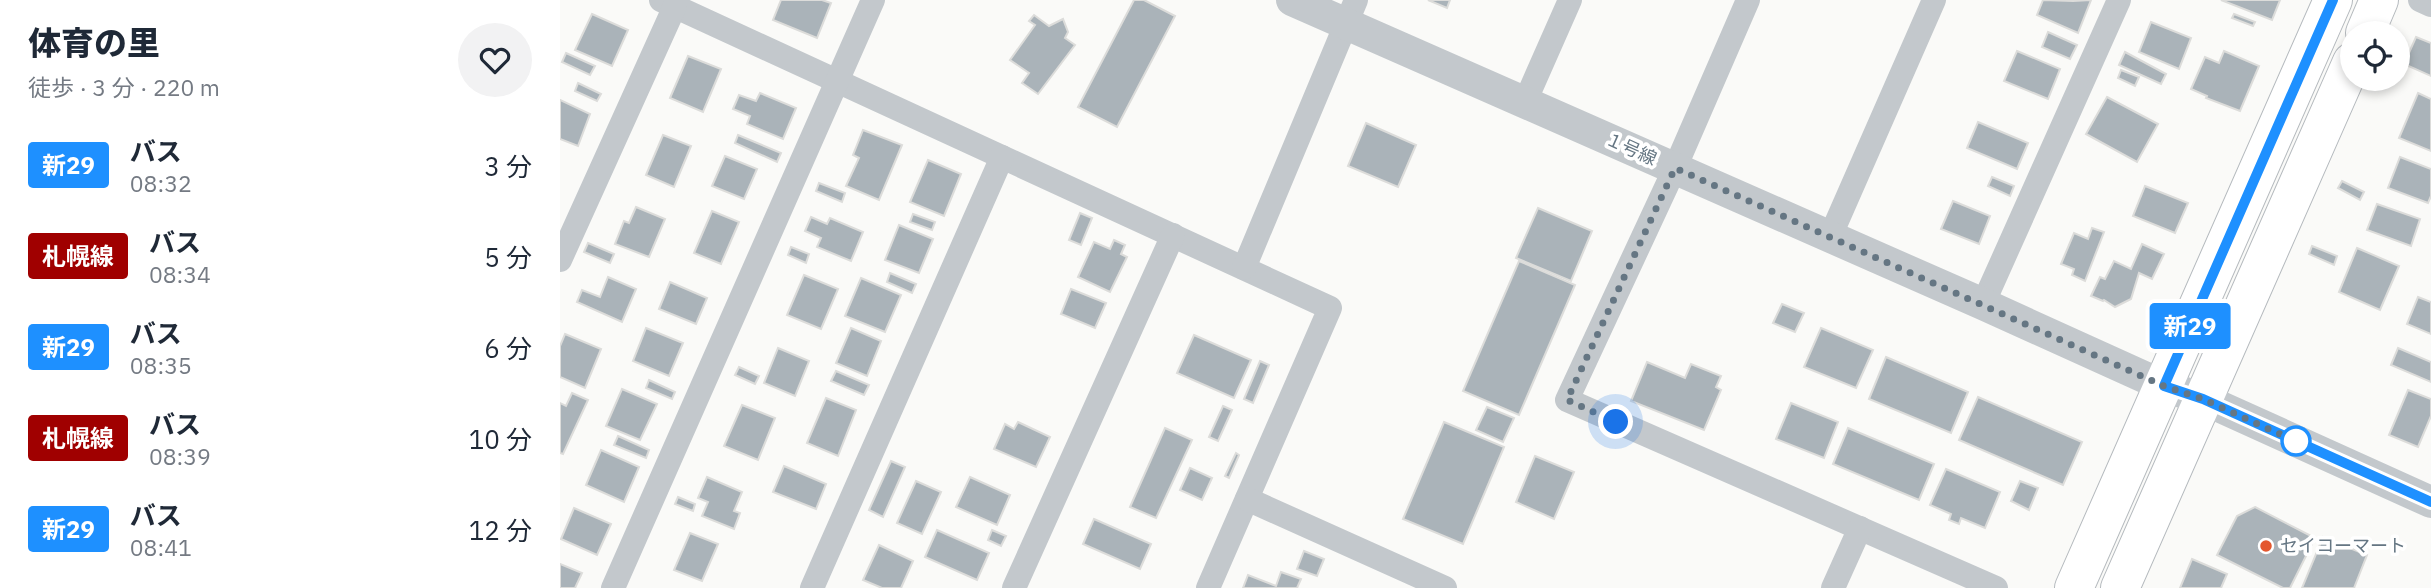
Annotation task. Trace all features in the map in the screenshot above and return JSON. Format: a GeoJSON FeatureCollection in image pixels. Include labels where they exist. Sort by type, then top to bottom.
{"type":"FeatureCollection","features":[{"type":"Feature","properties":{"kind":"main road"},"geometry":{"type":"LineString","coordinates":[[2074,588],[2333,0]]}},
{"type":"Feature","properties":{"kind":"main road"},"geometry":{"type":"LineString","coordinates":[[2370,21],[2379,0]]}},
{"type":"Feature","properties":{"kind":"main road"},"geometry":{"type":"LineString","coordinates":[[2120,588],[2340,89]]}},
{"type":"Feature","properties":{"kind":"street"},"geometry":{"type":"LineString","coordinates":[[614,588],[873,0]]}},
{"type":"Feature","properties":{"kind":"street","name":"１号線"},"geometry":{"type":"LineString","coordinates":[[1292,0],[1350,12],[1525,102],[2164,386],[2203,399],[2431,501]]}},
{"type":"Feature","properties":{"kind":"street"},"geometry":{"type":"LineString","coordinates":[[1525,102],[1570,0]]}},
{"type":"Feature","properties":{"kind":"street"},"geometry":{"type":"LineString","coordinates":[[1748,0],[1675,168],[1567,400],[1996,588]]}},
{"type":"Feature","properties":{"kind":"street"},"geometry":{"type":"LineString","coordinates":[[1830,237],[1934,0]]}},
{"type":"Feature","properties":{"kind":"street"},"geometry":{"type":"LineString","coordinates":[[1983,304],[2119,0]]}},
{"type":"Feature","properties":{"kind":"street"},"geometry":{"type":"LineString","coordinates":[[2420,0],[2431,5]]}},
{"type":"Feature","properties":{"kind":"street"},"geometry":{"type":"LineString","coordinates":[[560,260],[668,3],[1330,308],[1208,588]]}},
{"type":"Feature","properties":{"kind":"street"},"geometry":{"type":"LineString","coordinates":[[1244,268],[1350,12]]}},
{"type":"Feature","properties":{"kind":"street"},"geometry":{"type":"LineString","coordinates":[[813,588],[1002,157]]}},
{"type":"Feature","properties":{"kind":"street"},"geometry":{"type":"LineString","coordinates":[[1014,588],[1173,235]]}},
{"type":"Feature","properties":{"kind":"street"},"geometry":{"type":"LineString","coordinates":[[1247,499],[1430,585]]}},
{"type":"Feature","properties":{"kind":"street"},"geometry":{"type":"LineString","coordinates":[[1833,588],[1860,528]]}},
{"type":"Feature","properties":{"kind":"building"},"geometry":{"type":"Polygon","coordinates":[[[781,0],[822,0],[831,3],[817,38],[773,20],[781,0]]]}},
{"type":"Feature","properties":{"kind":"building"},"geometry":{"type":"Polygon","coordinates":[[[1134,0],[1144,0],[1175,16],[1117,127],[1078,107],[1134,0]]]}},
{"type":"Feature","properties":{"kind":"building"},"geometry":{"type":"Polygon","coordinates":[[[1428,0],[1450,0],[1447,8],[1428,0]]]}},
{"type":"Feature","properties":{"kind":"building"},"geometry":{"type":"Polygon","coordinates":[[[2043,0],[2091,0],[2078,33],[2037,15],[2043,0]]]}},
{"type":"Feature","properties":{"kind":"building"},"geometry":{"type":"Polygon","coordinates":[[[2221,0],[2280,0],[2272,20],[2221,0]]]}},
{"type":"Feature","properties":{"kind":"building"},"geometry":{"type":"Polygon","coordinates":[[[592,14],[628,30],[612,66],[575,50],[592,14]]]}},
{"type":"Feature","properties":{"kind":"building"},"geometry":{"type":"Polygon","coordinates":[[[2234,14],[2255,22],[2253,26],[2232,18],[2234,14]]]}},
{"type":"Feature","properties":{"kind":"building"},"geometry":{"type":"Polygon","coordinates":[[[1034,15],[1049,26],[1063,19],[1068,32],[1065,38],[1075,45],[1038,94],[1022,83],[1029,73],[1010,60],[1035,25],[1029,21],[1034,15]]]}},
{"type":"Feature","properties":{"kind":"building"},"geometry":{"type":"Polygon","coordinates":[[[2151,22],[2191,38],[2179,69],[2139,52],[2151,22]]]}},
{"type":"Feature","properties":{"kind":"building"},"geometry":{"type":"Polygon","coordinates":[[[2048,32],[2077,45],[2070,59],[2042,47],[2048,32]]]}},
{"type":"Feature","properties":{"kind":"building"},"geometry":{"type":"Polygon","coordinates":[[[2416,37],[2431,43],[2431,76],[2410,67],[2410,50],[2416,37]]]}},
{"type":"Feature","properties":{"kind":"building"},"geometry":{"type":"Polygon","coordinates":[[[2017,51],[2060,69],[2048,99],[2004,81],[2017,51]]]}},
{"type":"Feature","properties":{"kind":"building"},"geometry":{"type":"Polygon","coordinates":[[[2224,51],[2259,66],[2240,111],[2191,89],[2205,57],[2219,63],[2224,51]]]}},
{"type":"Feature","properties":{"kind":"building"},"geometry":{"type":"Polygon","coordinates":[[[2125,52],[2166,74],[2161,84],[2119,65],[2125,52]]]}},
{"type":"Feature","properties":{"kind":"building"},"geometry":{"type":"Polygon","coordinates":[[[566,53],[595,66],[590,75],[562,62],[566,53]]]}},
{"type":"Feature","properties":{"kind":"building"},"geometry":{"type":"Polygon","coordinates":[[[688,56],[721,69],[703,112],[670,98],[688,56]]]}},
{"type":"Feature","properties":{"kind":"building"},"geometry":{"type":"Polygon","coordinates":[[[2121,70],[2139,77],[2135,86],[2118,78],[2121,70]]]}},
{"type":"Feature","properties":{"kind":"building"},"geometry":{"type":"Polygon","coordinates":[[[578,83],[601,94],[597,101],[575,91],[578,83]]]}},
{"type":"Feature","properties":{"kind":"building"},"geometry":{"type":"Polygon","coordinates":[[[760,93],[796,108],[783,139],[747,124],[750,116],[733,109],[739,95],[756,101],[760,93]]]}},
{"type":"Feature","properties":{"kind":"building"},"geometry":{"type":"Polygon","coordinates":[[[2418,93],[2431,99],[2431,151],[2399,138],[2418,93]]]}},
{"type":"Feature","properties":{"kind":"building"},"geometry":{"type":"Polygon","coordinates":[[[2107,97],[2158,124],[2137,162],[2086,134],[2107,97]]]}},
{"type":"Feature","properties":{"kind":"building"},"geometry":{"type":"Polygon","coordinates":[[[560,100],[590,114],[578,146],[560,139],[560,100]]]}},
{"type":"Feature","properties":{"kind":"building"},"geometry":{"type":"Polygon","coordinates":[[[1978,122],[2028,143],[2017,169],[1967,148],[1978,122]]]}},
{"type":"Feature","properties":{"kind":"building"},"geometry":{"type":"Polygon","coordinates":[[[1366,123],[1416,145],[1398,187],[1348,166],[1366,123]]]}},
{"type":"Feature","properties":{"kind":"building"},"geometry":{"type":"Polygon","coordinates":[[[863,130],[902,145],[879,200],[846,186],[859,158],[853,155],[863,130]]]}},
{"type":"Feature","properties":{"kind":"building"},"geometry":{"type":"Polygon","coordinates":[[[663,135],[691,146],[674,187],[646,175],[663,135]]]}},
{"type":"Feature","properties":{"kind":"building"},"geometry":{"type":"Polygon","coordinates":[[[738,135],[781,153],[777,162],[735,143],[738,135]]]}},
{"type":"Feature","properties":{"kind":"building"},"geometry":{"type":"Polygon","coordinates":[[[725,156],[757,169],[744,199],[712,186],[725,156]]]}},
{"type":"Feature","properties":{"kind":"building"},"geometry":{"type":"Polygon","coordinates":[[[2400,157],[2431,169],[2431,196],[2428,203],[2388,188],[2400,157]]]}},
{"type":"Feature","properties":{"kind":"building"},"geometry":{"type":"Polygon","coordinates":[[[928,160],[961,174],[944,216],[910,202],[928,160]]]}},
{"type":"Feature","properties":{"kind":"building"},"geometry":{"type":"Polygon","coordinates":[[[1992,177],[2014,186],[2010,196],[1988,186],[1992,177]]]}},
{"type":"Feature","properties":{"kind":"building"},"geometry":{"type":"Polygon","coordinates":[[[2342,181],[2364,192],[2360,200],[2338,188],[2342,181]]]}},
{"type":"Feature","properties":{"kind":"building"},"geometry":{"type":"Polygon","coordinates":[[[819,183],[845,193],[842,202],[816,191],[819,183]]]}},
{"type":"Feature","properties":{"kind":"building"},"geometry":{"type":"Polygon","coordinates":[[[2145,186],[2188,203],[2175,233],[2133,216],[2145,186]]]}},
{"type":"Feature","properties":{"kind":"building"},"geometry":{"type":"Polygon","coordinates":[[[1953,201],[1990,216],[1979,244],[1941,229],[1953,201]]]}},
{"type":"Feature","properties":{"kind":"building"},"geometry":{"type":"Polygon","coordinates":[[[2377,204],[2420,219],[2411,246],[2367,230],[2377,204]]]}},
{"type":"Feature","properties":{"kind":"building"},"geometry":{"type":"Polygon","coordinates":[[[636,207],[665,219],[649,257],[615,244],[624,221],[629,223],[636,207]]]}},
{"type":"Feature","properties":{"kind":"building"},"geometry":{"type":"Polygon","coordinates":[[[1538,208],[1592,231],[1571,281],[1516,258],[1538,208]]]}},
{"type":"Feature","properties":{"kind":"building"},"geometry":{"type":"Polygon","coordinates":[[[712,211],[739,222],[721,264],[694,253],[712,211]]]}},
{"type":"Feature","properties":{"kind":"building"},"geometry":{"type":"Polygon","coordinates":[[[1080,213],[1092,218],[1081,245],[1069,240],[1080,213]]]}},
{"type":"Feature","properties":{"kind":"building"},"geometry":{"type":"Polygon","coordinates":[[[913,214],[935,222],[932,230],[910,222],[913,214]]]}},
{"type":"Feature","properties":{"kind":"building"},"geometry":{"type":"Polygon","coordinates":[[[811,217],[827,224],[830,218],[863,232],[851,261],[817,247],[821,238],[805,231],[811,217]]]}},
{"type":"Feature","properties":{"kind":"building"},"geometry":{"type":"Polygon","coordinates":[[[899,225],[933,239],[919,273],[885,260],[899,225]]]}},
{"type":"Feature","properties":{"kind":"building"},"geometry":{"type":"Polygon","coordinates":[[[2092,228],[2104,232],[2085,281],[2072,275],[2074,269],[2061,264],[2074,233],[2088,239],[2092,228]]]}},
{"type":"Feature","properties":{"kind":"building"},"geometry":{"type":"Polygon","coordinates":[[[1114,240],[1125,245],[1121,254],[1127,257],[1110,292],[1078,277],[1094,242],[1110,249],[1114,240]]]}},
{"type":"Feature","properties":{"kind":"building"},"geometry":{"type":"Polygon","coordinates":[[[588,243],[614,254],[610,263],[584,252],[588,243]]]}},
{"type":"Feature","properties":{"kind":"building"},"geometry":{"type":"Polygon","coordinates":[[[2142,244],[2164,254],[2152,279],[2139,273],[2131,299],[2115,307],[2091,296],[2100,277],[2105,279],[2114,261],[2131,269],[2142,244]]]}},
{"type":"Feature","properties":{"kind":"building"},"geometry":{"type":"Polygon","coordinates":[[[2312,246],[2337,256],[2334,265],[2309,254],[2312,246]]]}},
{"type":"Feature","properties":{"kind":"building"},"geometry":{"type":"Polygon","coordinates":[[[791,247],[809,254],[806,263],[788,255],[791,247]]]}},
{"type":"Feature","properties":{"kind":"building"},"geometry":{"type":"Polygon","coordinates":[[[2357,248],[2399,266],[2380,310],[2339,292],[2357,248]]]}},
{"type":"Feature","properties":{"kind":"building"},"geometry":{"type":"Polygon","coordinates":[[[1519,261],[1575,285],[1519,415],[1463,391],[1519,261]]]}},
{"type":"Feature","properties":{"kind":"building"},"geometry":{"type":"Polygon","coordinates":[[[890,273],[916,284],[912,293],[887,282],[890,273]]]}},
{"type":"Feature","properties":{"kind":"building"},"geometry":{"type":"Polygon","coordinates":[[[804,275],[838,289],[821,329],[787,315],[804,275]]]}},
{"type":"Feature","properties":{"kind":"building"},"geometry":{"type":"Polygon","coordinates":[[[608,277],[636,289],[622,322],[577,302],[582,290],[600,297],[608,277]]]}},
{"type":"Feature","properties":{"kind":"building"},"geometry":{"type":"Polygon","coordinates":[[[861,278],[901,295],[885,332],[845,316],[861,278]]]}},
{"type":"Feature","properties":{"kind":"building"},"geometry":{"type":"Polygon","coordinates":[[[670,282],[707,298],[696,324],[659,309],[670,282]]]}},
{"type":"Feature","properties":{"kind":"building"},"geometry":{"type":"Polygon","coordinates":[[[1071,289],[1106,303],[1095,328],[1061,314],[1071,289]]]}},
{"type":"Feature","properties":{"kind":"building"},"geometry":{"type":"Polygon","coordinates":[[[2418,297],[2431,302],[2431,334],[2407,324],[2418,297]]]}},
{"type":"Feature","properties":{"kind":"building"},"geometry":{"type":"Polygon","coordinates":[[[1782,304],[1804,313],[1795,332],[1773,323],[1782,304]]]}},
{"type":"Feature","properties":{"kind":"building"},"geometry":{"type":"Polygon","coordinates":[[[646,328],[683,343],[669,376],[633,361],[646,328]]]}},
{"type":"Feature","properties":{"kind":"building"},"geometry":{"type":"Polygon","coordinates":[[[851,328],[881,341],[867,376],[836,363],[851,328]]]}},
{"type":"Feature","properties":{"kind":"building"},"geometry":{"type":"Polygon","coordinates":[[[1821,328],[1873,350],[1856,388],[1804,367],[1821,328]]]}},
{"type":"Feature","properties":{"kind":"building"},"geometry":{"type":"Polygon","coordinates":[[[565,334],[601,349],[585,388],[560,377],[560,346],[565,334]]]}},
{"type":"Feature","properties":{"kind":"building"},"geometry":{"type":"Polygon","coordinates":[[[1194,335],[1251,360],[1234,398],[1177,373],[1194,335]]]}},
{"type":"Feature","properties":{"kind":"building"},"geometry":{"type":"Polygon","coordinates":[[[778,348],[809,361],[795,396],[764,383],[778,348]]]}},
{"type":"Feature","properties":{"kind":"building"},"geometry":{"type":"Polygon","coordinates":[[[2398,348],[2431,362],[2431,382],[2391,365],[2398,348]]]}},
{"type":"Feature","properties":{"kind":"building"},"geometry":{"type":"Polygon","coordinates":[[[1886,357],[1968,392],[1951,433],[1869,399],[1886,357]]]}},
{"type":"Feature","properties":{"kind":"building"},"geometry":{"type":"Polygon","coordinates":[[[1260,361],[1269,365],[1253,403],[1244,399],[1260,361]]]}},
{"type":"Feature","properties":{"kind":"building"},"geometry":{"type":"Polygon","coordinates":[[[1647,362],[1685,378],[1691,364],[1721,376],[1716,387],[1721,390],[1704,430],[1631,401],[1647,362]]]}},
{"type":"Feature","properties":{"kind":"building"},"geometry":{"type":"Polygon","coordinates":[[[739,367],[759,376],[755,384],[735,375],[739,367]]]}},
{"type":"Feature","properties":{"kind":"building"},"geometry":{"type":"Polygon","coordinates":[[[836,371],[869,385],[864,395],[831,381],[836,371]]]}},
{"type":"Feature","properties":{"kind":"building"},"geometry":{"type":"Polygon","coordinates":[[[649,380],[675,392],[672,399],[646,388],[649,380]]]}},
{"type":"Feature","properties":{"kind":"building"},"geometry":{"type":"Polygon","coordinates":[[[622,389],[657,404],[640,440],[606,426],[622,389]]]}},
{"type":"Feature","properties":{"kind":"building"},"geometry":{"type":"Polygon","coordinates":[[[2408,390],[2431,399],[2431,416],[2418,447],[2389,435],[2408,390]]]}},
{"type":"Feature","properties":{"kind":"building"},"geometry":{"type":"Polygon","coordinates":[[[572,393],[588,400],[563,454],[560,453],[560,403],[566,406],[572,393]]]}},
{"type":"Feature","properties":{"kind":"building"},"geometry":{"type":"Polygon","coordinates":[[[1978,397],[2082,442],[2063,485],[1959,440],[1978,397]]]}},
{"type":"Feature","properties":{"kind":"building"},"geometry":{"type":"Polygon","coordinates":[[[826,398],[856,410],[838,456],[807,443],[826,398]]]}},
{"type":"Feature","properties":{"kind":"building"},"geometry":{"type":"Polygon","coordinates":[[[1791,403],[1838,422],[1824,458],[1776,439],[1791,403]]]}},
{"type":"Feature","properties":{"kind":"building"},"geometry":{"type":"Polygon","coordinates":[[[742,405],[775,418],[758,460],[724,446],[742,405]]]}},
{"type":"Feature","properties":{"kind":"building"},"geometry":{"type":"Polygon","coordinates":[[[1223,406],[1232,410],[1218,441],[1209,437],[1223,406]]]}},
{"type":"Feature","properties":{"kind":"building"},"geometry":{"type":"Polygon","coordinates":[[[1487,407],[1514,418],[1503,442],[1476,430],[1487,407]]]}},
{"type":"Feature","properties":{"kind":"building"},"geometry":{"type":"Polygon","coordinates":[[[1018,422],[1050,437],[1036,467],[994,449],[1005,424],[1014,429],[1018,422]]]}},
{"type":"Feature","properties":{"kind":"building"},"geometry":{"type":"Polygon","coordinates":[[[1444,422],[1504,447],[1463,544],[1403,519],[1444,422]]]}},
{"type":"Feature","properties":{"kind":"building"},"geometry":{"type":"Polygon","coordinates":[[[1165,428],[1192,440],[1156,518],[1130,507],[1165,428]]]}},
{"type":"Feature","properties":{"kind":"building"},"geometry":{"type":"Polygon","coordinates":[[[1848,428],[1934,464],[1919,500],[1833,464],[1848,428]]]}},
{"type":"Feature","properties":{"kind":"building"},"geometry":{"type":"Polygon","coordinates":[[[618,436],[649,450],[646,458],[614,445],[618,436]]]}},
{"type":"Feature","properties":{"kind":"building"},"geometry":{"type":"Polygon","coordinates":[[[601,450],[639,467],[624,502],[586,485],[601,450]]]}},
{"type":"Feature","properties":{"kind":"building"},"geometry":{"type":"Polygon","coordinates":[[[1236,453],[1239,455],[1229,478],[1225,476],[1236,453]]]}},
{"type":"Feature","properties":{"kind":"building"},"geometry":{"type":"Polygon","coordinates":[[[1535,456],[1574,472],[1554,519],[1516,502],[1535,456]]]}},
{"type":"Feature","properties":{"kind":"building"},"geometry":{"type":"Polygon","coordinates":[[[891,461],[905,467],[883,517],[869,510],[891,461]]]}},
{"type":"Feature","properties":{"kind":"building"},"geometry":{"type":"Polygon","coordinates":[[[784,466],[826,484],[816,509],[773,492],[784,466]]]}},
{"type":"Feature","properties":{"kind":"building"},"geometry":{"type":"Polygon","coordinates":[[[1190,468],[1212,478],[1202,500],[1180,490],[1190,468]]]}},
{"type":"Feature","properties":{"kind":"building"},"geometry":{"type":"Polygon","coordinates":[[[1946,469],[2000,492],[1985,528],[1961,518],[1959,524],[1949,520],[1951,514],[1930,505],[1946,469]]]}},
{"type":"Feature","properties":{"kind":"building"},"geometry":{"type":"Polygon","coordinates":[[[707,477],[742,492],[734,511],[740,513],[734,529],[702,516],[708,502],[698,498],[707,477]]]}},
{"type":"Feature","properties":{"kind":"building"},"geometry":{"type":"Polygon","coordinates":[[[970,477],[1010,495],[997,525],[956,507],[970,477]]]}},
{"type":"Feature","properties":{"kind":"building"},"geometry":{"type":"Polygon","coordinates":[[[916,481],[941,492],[922,534],[897,523],[916,481]]]}},
{"type":"Feature","properties":{"kind":"building"},"geometry":{"type":"Polygon","coordinates":[[[2020,481],[2038,488],[2029,510],[2011,501],[2020,481]]]}},
{"type":"Feature","properties":{"kind":"building"},"geometry":{"type":"Polygon","coordinates":[[[678,497],[695,504],[693,511],[675,504],[678,497]]]}},
{"type":"Feature","properties":{"kind":"building","name":"セイコーマート"},"geometry":{"type":"Polygon","coordinates":[[[2255,507],[2315,538],[2290,588],[2283,588],[2217,555],[2237,516],[2255,507]]]}},
{"type":"Feature","properties":{"kind":"building"},"geometry":{"type":"Polygon","coordinates":[[[574,508],[611,524],[597,555],[561,539],[574,508]]]}},
{"type":"Feature","properties":{"kind":"building"},"geometry":{"type":"Polygon","coordinates":[[[1094,519],[1151,544],[1140,569],[1083,544],[1094,519]]]}},
{"type":"Feature","properties":{"kind":"building"},"geometry":{"type":"Polygon","coordinates":[[[937,530],[989,553],[977,580],[925,557],[937,530]]]}},
{"type":"Feature","properties":{"kind":"building"},"geometry":{"type":"Polygon","coordinates":[[[992,530],[1006,536],[1001,546],[988,540],[992,530]]]}},
{"type":"Feature","properties":{"kind":"building"},"geometry":{"type":"Polygon","coordinates":[[[690,533],[718,544],[702,581],[674,570],[690,533]]]}},
{"type":"Feature","properties":{"kind":"building"},"geometry":{"type":"Polygon","coordinates":[[[2323,537],[2367,555],[2354,588],[2302,588],[2323,537]]]}},
{"type":"Feature","properties":{"kind":"building"},"geometry":{"type":"Polygon","coordinates":[[[879,545],[913,561],[901,588],[882,588],[863,580],[879,545]]]}},
{"type":"Feature","properties":{"kind":"building"},"geometry":{"type":"Polygon","coordinates":[[[1304,551],[1324,559],[1317,576],[1297,569],[1304,551]]]}},
{"type":"Feature","properties":{"kind":"building"},"geometry":{"type":"Polygon","coordinates":[[[2192,559],[2227,574],[2221,588],[2180,588],[2192,559]]]}},
{"type":"Feature","properties":{"kind":"building"},"geometry":{"type":"Polygon","coordinates":[[[560,564],[582,573],[575,588],[560,588],[560,564]]]}},
{"type":"Feature","properties":{"kind":"building"},"geometry":{"type":"Polygon","coordinates":[[[1281,572],[1301,579],[1297,588],[1243,588],[1248,575],[1276,586],[1281,572]]]}},
{"type":"Feature","properties":{"kind":"bus line","name":"新29"},"geometry":{"type":"LineString","coordinates":[[2333,0],[2164,386],[2203,399],[2431,502]]}},
{"type":"Feature","properties":{"kind":"place","name":"セイコーマート"},"geometry":{"type":"Point","coordinates":[2266,546]}},
{"type":"Feature","properties":{"kind":"route"},"geometry":{"type":"LineString","coordinates":[[1616,422],[1567,400],[1675,168],[2164,386],[2203,399],[2304,445],[2296,441]]}}]}
